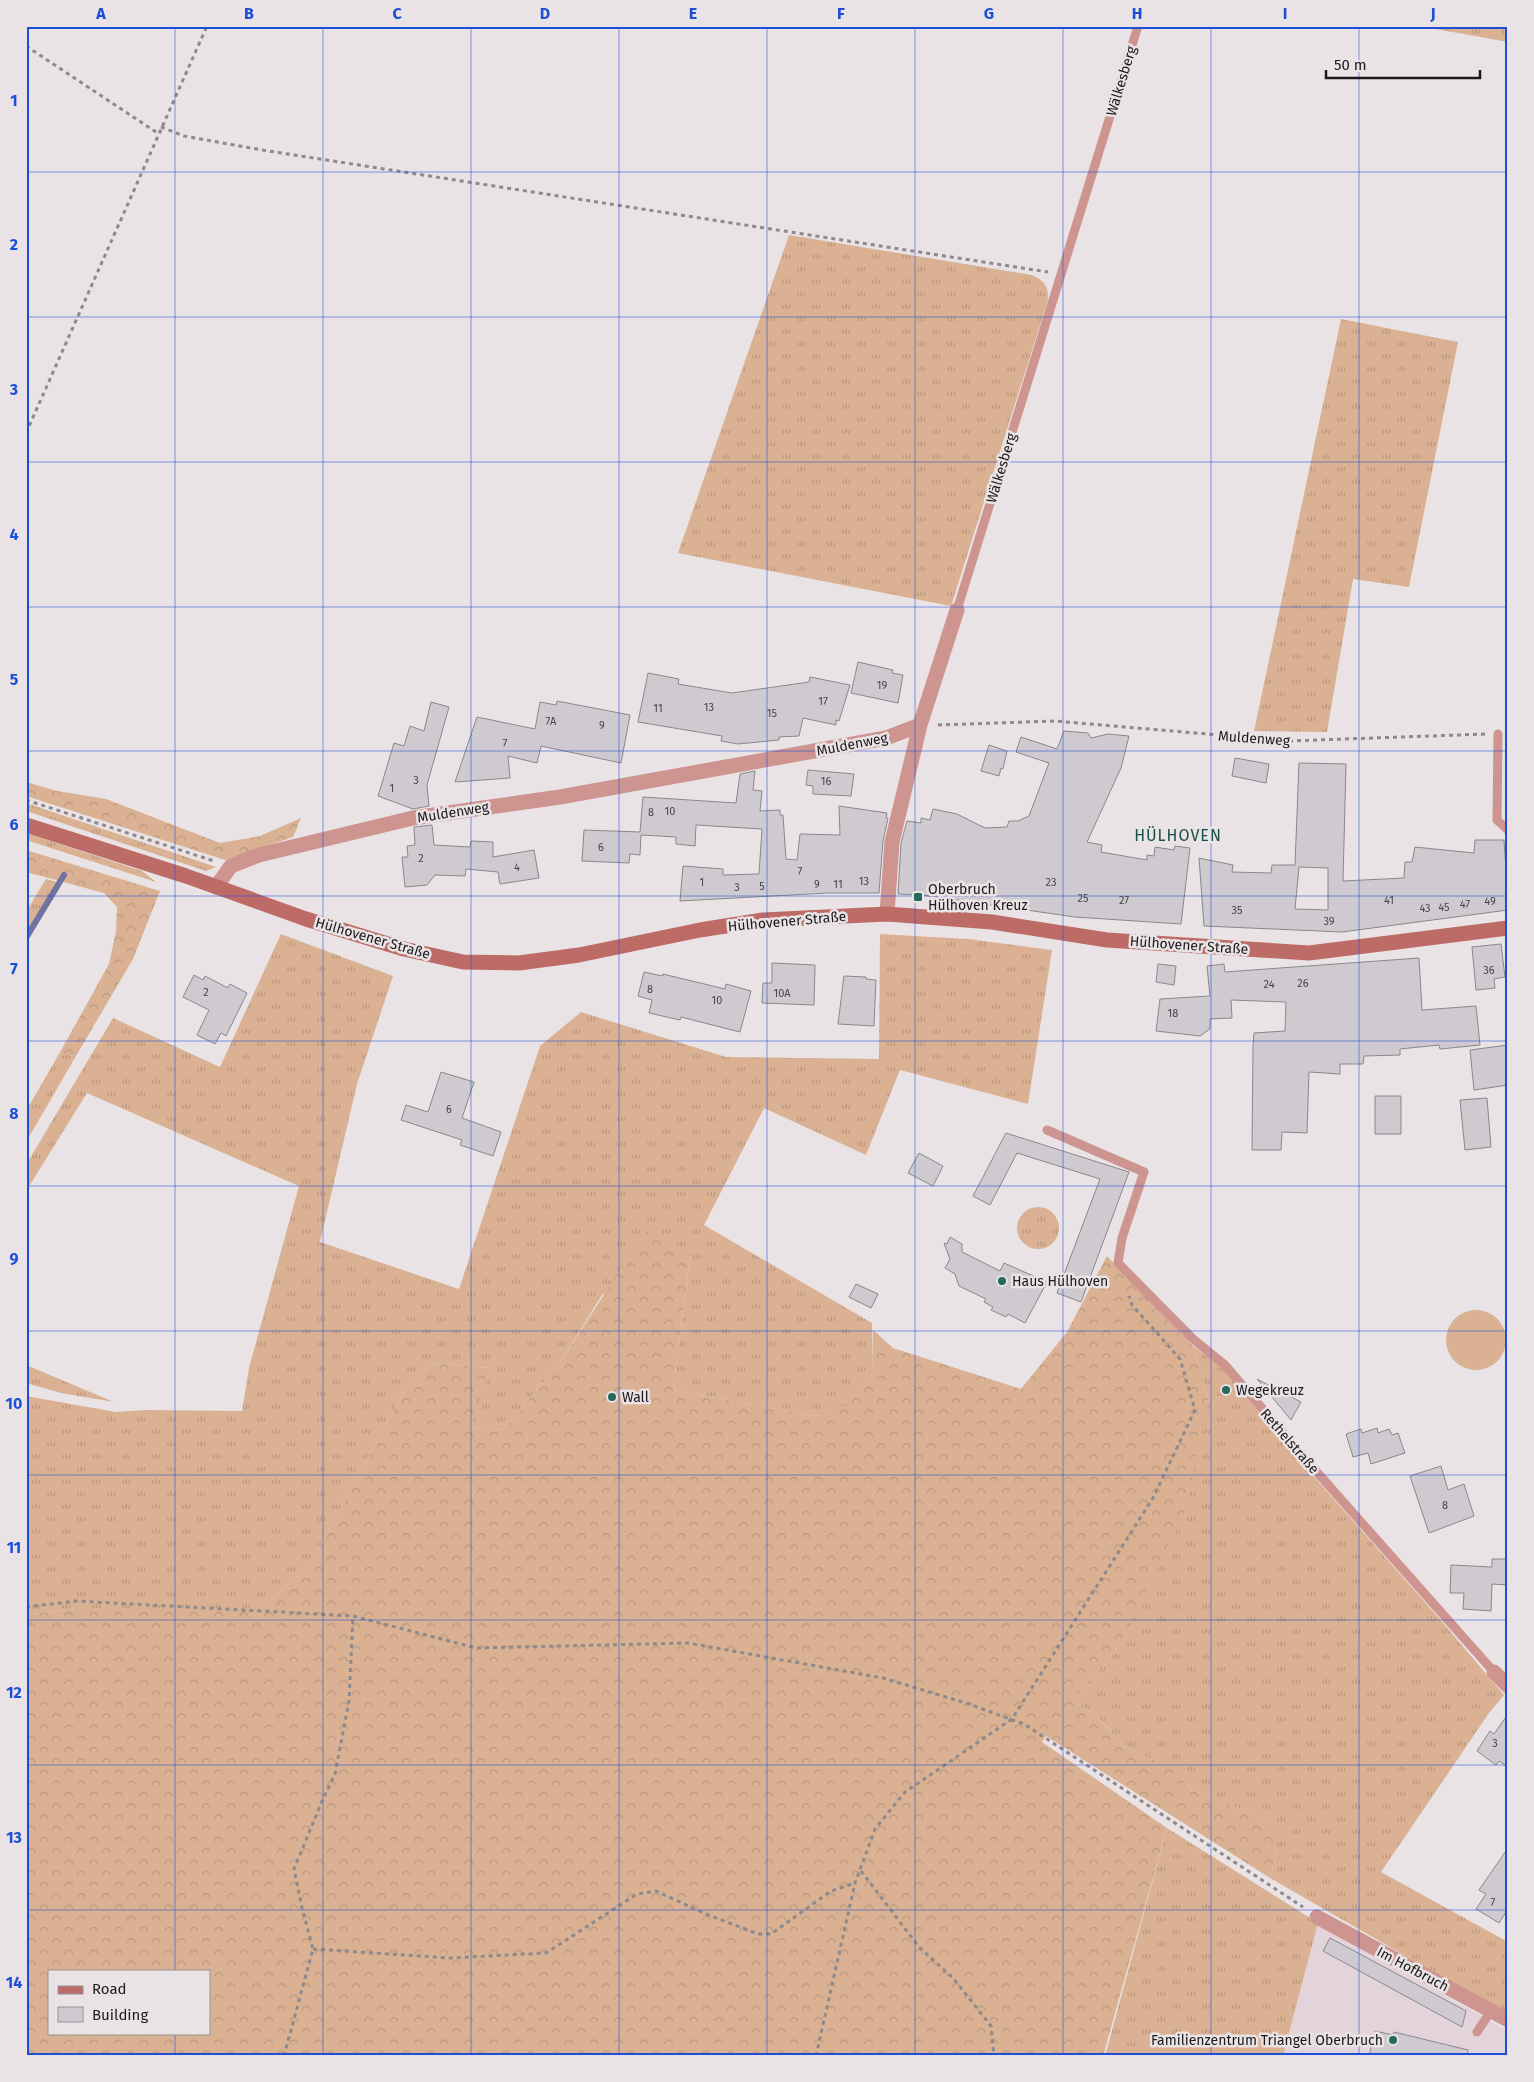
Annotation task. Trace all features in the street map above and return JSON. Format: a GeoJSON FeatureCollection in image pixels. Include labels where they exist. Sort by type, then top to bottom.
{"type":"FeatureCollection","features":[{"type":"Feature","properties":{"kind":"main road","name":"Hülhovener Straße"},"geometry":{"type":"LineString","coordinates":[[26,825],[216,887],[306,919],[404,949],[463,962],[519,963],[578,955],[700,930],[763,920],[887,914],[992,922],[1107,940],[1309,953],[1508,928]]}},
{"type":"Feature","properties":{"kind":"street","name":"Wälkesberg"},"geometry":{"type":"LineString","coordinates":[[887,914],[892,842],[920,726],[957,610]]}},
{"type":"Feature","properties":{"kind":"street","name":"Muldenweg"},"geometry":{"type":"LineString","coordinates":[[231,866],[259,856],[413,818],[560,797],[886,738],[920,726]]}},
{"type":"Feature","properties":{"kind":"street"},"geometry":{"type":"LineString","coordinates":[[216,887],[231,866]]}},
{"type":"Feature","properties":{"kind":"street","name":"Rethelstraße"},"geometry":{"type":"LineString","coordinates":[[1501,1672],[1508,1686]]}},
{"type":"Feature","properties":{"kind":"street","name":"Im Hofbruch"},"geometry":{"type":"LineString","coordinates":[[1317,1917],[1508,2020]]}},
{"type":"Feature","properties":{"kind":"lane","name":"Wälkesberg"},"geometry":{"type":"LineString","coordinates":[[957,610],[1138,26]]}},
{"type":"Feature","properties":{"kind":"lane"},"geometry":{"type":"LineString","coordinates":[[1498,734],[1497,820],[1508,830]]}},
{"type":"Feature","properties":{"kind":"lane"},"geometry":{"type":"LineString","coordinates":[[1046,1130],[1144,1172],[1122,1238],[1118,1263]]}},
{"type":"Feature","properties":{"kind":"lane","name":"Rethelstraße"},"geometry":{"type":"LineString","coordinates":[[1118,1263],[1193,1339],[1225,1365],[1313,1468],[1501,1672]]}},
{"type":"Feature","properties":{"kind":"lane"},"geometry":{"type":"LineString","coordinates":[[1477,2032],[1491,2011]]}},
{"type":"Feature","properties":{"kind":"path"},"geometry":{"type":"LineString","coordinates":[[26,433],[207,26]]}},
{"type":"Feature","properties":{"kind":"path"},"geometry":{"type":"LineString","coordinates":[[26,46],[159,134]]}},
{"type":"Feature","properties":{"kind":"path"},"geometry":{"type":"LineString","coordinates":[[161,127],[184,136],[262,150],[1061,274]]}},
{"type":"Feature","properties":{"kind":"path","name":"Muldenweg"},"geometry":{"type":"LineString","coordinates":[[920,726],[1054,721],[1289,741],[1498,734]]}},
{"type":"Feature","properties":{"kind":"path"},"geometry":{"type":"LineString","coordinates":[[26,800],[231,866]]}},
{"type":"Feature","properties":{"kind":"path"},"geometry":{"type":"LineString","coordinates":[[816,2056],[855,1883],[875,1829],[905,1792],[1012,1720],[1154,1498],[1195,1410],[1180,1359],[1132,1305],[1118,1263]]}},
{"type":"Feature","properties":{"kind":"path"},"geometry":{"type":"LineString","coordinates":[[26,1607],[76,1601],[353,1616],[476,1648],[688,1643],[883,1678],[969,1704],[1024,1724],[1317,1917]]}},
{"type":"Feature","properties":{"kind":"path"},"geometry":{"type":"LineString","coordinates":[[284,2056],[313,1949],[294,1870],[335,1774],[349,1701],[353,1616]]}},
{"type":"Feature","properties":{"kind":"path"},"geometry":{"type":"LineString","coordinates":[[860,1870],[919,1947],[953,1978],[991,2026],[994,2056]]}},
{"type":"Feature","properties":{"kind":"path"},"geometry":{"type":"LineString","coordinates":[[313,1949],[450,1958],[546,1953],[637,1894],[656,1891],[706,1914],[758,1934],[771,1934],[831,1891],[855,1883]]}},
{"type":"Feature","properties":{"kind":"shaded area"},"geometry":{"type":"Polygon","coordinates":[[[1318,1923],[1508,2031],[1508,2056],[1283,2056],[1318,1923]]]}},
{"type":"Feature","properties":{"kind":"green space"},"geometry":{"type":"Polygon","coordinates":[[[1419,26],[1508,26],[1508,42],[1419,26]]]}},
{"type":"Feature","properties":{"kind":"green space"},"geometry":{"type":"Polygon","coordinates":[[[789,235],[1032,275],[1040,279],[1047,288],[1048,300],[951,606],[678,553],[789,235]]]}},
{"type":"Feature","properties":{"kind":"green space"},"geometry":{"type":"Polygon","coordinates":[[[1341,319],[1458,342],[1409,587],[1353,579],[1327,732],[1254,731],[1341,319]]]}},
{"type":"Feature","properties":{"kind":"green space"},"geometry":{"type":"Polygon","coordinates":[[[26,782],[57,791],[106,799],[220,843],[260,836],[301,818],[293,837],[225,860],[26,796],[26,782]]]}},
{"type":"Feature","properties":{"kind":"green space"},"geometry":{"type":"Polygon","coordinates":[[[26,803],[216,867],[206,871],[26,811],[26,803]]]}},
{"type":"Feature","properties":{"kind":"green space"},"geometry":{"type":"Polygon","coordinates":[[[26,833],[142,871],[156,882],[26,840],[26,833]]]}},
{"type":"Feature","properties":{"kind":"green space"},"geometry":{"type":"Polygon","coordinates":[[[26,850],[160,891],[133,959],[76,1056],[59,1054],[109,964],[116,931],[117,907],[104,893],[26,872],[26,850]]]}},
{"type":"Feature","properties":{"kind":"green space"},"geometry":{"type":"Polygon","coordinates":[[[46,879],[61,883],[26,943],[26,912],[46,879]]]}},
{"type":"Feature","properties":{"kind":"green space"},"geometry":{"type":"Polygon","coordinates":[[[281,934],[393,976],[357,1084],[320,1242],[459,1289],[540,1046],[581,1012],[726,1057],[879,1059],[880,934],[968,939],[1052,950],[1028,1104],[900,1070],[866,1155],[764,1108],[704,1225],[872,1323],[873,1372],[850,1405],[815,1416],[673,1390],[691,1251],[602,1295],[559,1364],[503,1430],[469,1427],[491,1368],[432,1363],[403,1393],[310,1564],[263,1608],[75,1608],[26,1615],[26,1396],[116,1412],[144,1410],[242,1411],[249,1368],[299,1186],[87,1093],[26,1191],[26,1165],[113,1018],[220,1067],[281,934]]]}},
{"type":"Feature","properties":{"kind":"green space"},"geometry":{"type":"Polygon","coordinates":[[[59,1054],[76,1056],[26,1142],[26,1111],[59,1054]]]}},
{"type":"Feature","properties":{"kind":"green space"},"geometry":{"type":"Polygon","coordinates":[[[1034,1207],[1042,1207],[1053,1213],[1059,1228],[1053,1243],[1042,1249],[1034,1249],[1023,1243],[1017,1232],[1017,1224],[1023,1213],[1034,1207]]]}},
{"type":"Feature","properties":{"kind":"green space"},"geometry":{"type":"Polygon","coordinates":[[[645,1231],[691,1251],[673,1390],[815,1416],[850,1404],[873,1372],[873,1330],[893,1348],[1021,1389],[1067,1332],[1107,1256],[1193,1346],[1208,1399],[1186,1509],[1123,1641],[1073,1700],[1097,1717],[1111,1731],[1121,1745],[1169,1765],[1191,1790],[1239,1808],[1274,1825],[1277,1854],[1270,1878],[1046,1736],[1042,1742],[1167,1828],[1103,2056],[26,2056],[26,1615],[75,1608],[263,1608],[310,1564],[403,1393],[432,1363],[491,1368],[470,1427],[503,1430],[559,1364],[645,1231]]]}},
{"type":"Feature","properties":{"kind":"green space"},"geometry":{"type":"Polygon","coordinates":[[[1476,1310],[1493,1315],[1501,1323],[1506,1340],[1501,1357],[1493,1365],[1476,1370],[1459,1365],[1451,1357],[1446,1340],[1451,1323],[1459,1315],[1476,1310]]]}},
{"type":"Feature","properties":{"kind":"green space"},"geometry":{"type":"Polygon","coordinates":[[[1193,1346],[1220,1365],[1301,1462],[1504,1695],[1489,1713],[1381,1872],[1508,1942],[1508,2015],[1270,1878],[1277,1854],[1273,1825],[1239,1808],[1191,1790],[1169,1766],[1121,1745],[1111,1731],[1097,1717],[1073,1700],[1123,1641],[1208,1399],[1193,1346]]]}},
{"type":"Feature","properties":{"kind":"green space"},"geometry":{"type":"Polygon","coordinates":[[[26,1365],[114,1402],[61,1393],[26,1383],[26,1365]]]}},
{"type":"Feature","properties":{"kind":"green space"},"geometry":{"type":"Polygon","coordinates":[[[1167,1828],[1318,1923],[1283,2056],[1105,2056],[1167,1828]]]}},
{"type":"Feature","properties":{"kind":"building"},"geometry":{"type":"Polygon","coordinates":[[[858,662],[893,670],[892,673],[903,675],[898,703],[851,693],[858,662]]]}},
{"type":"Feature","properties":{"kind":"building"},"geometry":{"type":"Polygon","coordinates":[[[648,673],[679,679],[678,684],[732,693],[809,682],[810,677],[850,685],[839,721],[836,720],[836,725],[803,718],[799,736],[779,737],[779,740],[738,744],[721,741],[722,736],[638,722],[648,673]]]}},
{"type":"Feature","properties":{"kind":"building"},"geometry":{"type":"Polygon","coordinates":[[[557,701],[630,715],[621,763],[541,746],[537,763],[508,756],[510,778],[455,782],[477,717],[535,729],[540,702],[556,705],[557,701]]]}},
{"type":"Feature","properties":{"kind":"building"},"geometry":{"type":"Polygon","coordinates":[[[431,702],[449,707],[427,785],[429,806],[413,809],[378,796],[394,743],[404,746],[410,726],[424,731],[431,702]]]}},
{"type":"Feature","properties":{"kind":"building"},"geometry":{"type":"Polygon","coordinates":[[[1064,731],[1088,733],[1091,738],[1108,734],[1129,736],[1121,768],[1087,842],[1102,845],[1101,852],[1147,860],[1147,855],[1154,856],[1155,847],[1174,850],[1175,846],[1190,848],[1181,924],[1075,917],[922,895],[898,894],[901,843],[907,821],[921,823],[921,818],[930,820],[933,809],[957,814],[985,828],[1007,827],[1009,821],[1018,821],[1029,816],[1049,763],[1016,752],[1021,737],[1057,749],[1064,731]]]}},
{"type":"Feature","properties":{"kind":"building"},"geometry":{"type":"Polygon","coordinates":[[[989,745],[1007,751],[1003,769],[1001,768],[999,776],[981,771],[989,745]]]}},
{"type":"Feature","properties":{"kind":"building"},"geometry":{"type":"Polygon","coordinates":[[[1235,758],[1269,764],[1266,783],[1232,776],[1235,758]]]}},
{"type":"Feature","properties":{"kind":"building"},"geometry":{"type":"Polygon","coordinates":[[[1299,763],[1346,764],[1343,881],[1404,878],[1405,862],[1412,862],[1415,847],[1474,853],[1475,840],[1504,840],[1506,871],[1508,871],[1508,910],[1342,932],[1204,926],[1199,858],[1233,865],[1232,872],[1271,873],[1272,865],[1295,865],[1299,763]],[[1299,867],[1295,909],[1328,910],[1328,868],[1299,867]]]}},
{"type":"Feature","properties":{"kind":"building"},"geometry":{"type":"Polygon","coordinates":[[[808,770],[854,774],[851,796],[813,794],[813,786],[806,785],[808,770]]]}},
{"type":"Feature","properties":{"kind":"building"},"geometry":{"type":"Polygon","coordinates":[[[755,771],[753,790],[762,791],[760,811],[780,810],[780,815],[783,815],[786,859],[797,860],[800,834],[840,835],[839,806],[887,813],[879,893],[828,893],[680,901],[683,866],[723,869],[723,875],[759,874],[762,829],[696,825],[695,846],[676,844],[676,837],[641,835],[640,855],[630,854],[629,863],[582,861],[584,830],[640,832],[643,797],[736,803],[740,774],[755,771]]]}},
{"type":"Feature","properties":{"kind":"building"},"geometry":{"type":"Polygon","coordinates":[[[432,825],[434,845],[470,847],[471,841],[493,842],[493,857],[534,850],[539,878],[500,884],[498,872],[466,869],[465,876],[435,875],[427,885],[405,887],[402,857],[408,857],[407,846],[415,845],[414,827],[432,825]]]}},
{"type":"Feature","properties":{"kind":"building"},"geometry":{"type":"Polygon","coordinates":[[[1501,944],[1505,977],[1494,979],[1495,988],[1476,990],[1472,947],[1501,944]]]}},
{"type":"Feature","properties":{"kind":"building"},"geometry":{"type":"Polygon","coordinates":[[[1419,958],[1422,1010],[1476,1006],[1480,1045],[1440,1049],[1439,1045],[1400,1049],[1400,1055],[1364,1056],[1363,1064],[1340,1064],[1340,1074],[1309,1072],[1307,1133],[1282,1132],[1281,1150],[1252,1150],[1253,1047],[1254,1033],[1285,1031],[1286,1002],[1231,1000],[1232,1018],[1210,1019],[1210,1029],[1200,1036],[1156,1031],[1160,999],[1210,996],[1207,966],[1224,964],[1225,972],[1419,958]]]}},
{"type":"Feature","properties":{"kind":"building"},"geometry":{"type":"Polygon","coordinates":[[[772,963],[815,965],[814,1005],[762,1003],[763,983],[772,983],[772,963]]]}},
{"type":"Feature","properties":{"kind":"building"},"geometry":{"type":"Polygon","coordinates":[[[1158,964],[1176,966],[1174,985],[1156,982],[1158,964]]]}},
{"type":"Feature","properties":{"kind":"building"},"geometry":{"type":"Polygon","coordinates":[[[644,972],[663,976],[663,974],[725,989],[726,984],[751,991],[740,1032],[681,1017],[680,1020],[649,1013],[652,1000],[638,996],[644,972]]]}},
{"type":"Feature","properties":{"kind":"building"},"geometry":{"type":"Polygon","coordinates":[[[194,975],[203,980],[205,976],[228,988],[230,984],[247,993],[226,1036],[221,1033],[215,1044],[197,1035],[209,1010],[183,997],[194,975]]]}},
{"type":"Feature","properties":{"kind":"building"},"geometry":{"type":"Polygon","coordinates":[[[844,976],[866,977],[866,979],[876,980],[874,1026],[838,1024],[844,976]]]}},
{"type":"Feature","properties":{"kind":"building"},"geometry":{"type":"Polygon","coordinates":[[[1508,1045],[1508,1085],[1474,1090],[1470,1050],[1508,1045]]]}},
{"type":"Feature","properties":{"kind":"building"},"geometry":{"type":"Polygon","coordinates":[[[441,1072],[474,1082],[462,1118],[501,1132],[493,1156],[460,1145],[462,1140],[401,1120],[406,1105],[428,1112],[441,1072]]]}},
{"type":"Feature","properties":{"kind":"building"},"geometry":{"type":"Polygon","coordinates":[[[1375,1096],[1401,1096],[1401,1134],[1375,1134],[1375,1096]]]}},
{"type":"Feature","properties":{"kind":"building"},"geometry":{"type":"Polygon","coordinates":[[[1487,1098],[1491,1147],[1465,1150],[1460,1100],[1487,1098]]]}},
{"type":"Feature","properties":{"kind":"building"},"geometry":{"type":"Polygon","coordinates":[[[1006,1133],[1129,1172],[1081,1302],[1057,1293],[1100,1179],[1017,1153],[990,1205],[973,1196],[1006,1133]]]}},
{"type":"Feature","properties":{"kind":"building"},"geometry":{"type":"Polygon","coordinates":[[[919,1153],[943,1166],[933,1186],[908,1173],[919,1153]]]}},
{"type":"Feature","properties":{"kind":"building","name":"Haus Hülhoven"},"geometry":{"type":"Polygon","coordinates":[[[950,1237],[962,1244],[962,1252],[1000,1271],[1004,1263],[1047,1282],[1025,1323],[1008,1314],[1006,1317],[991,1310],[993,1307],[984,1302],[986,1299],[959,1286],[955,1274],[945,1268],[950,1259],[944,1243],[947,1244],[950,1237]]]}},
{"type":"Feature","properties":{"kind":"building"},"geometry":{"type":"Polygon","coordinates":[[[856,1284],[878,1294],[871,1308],[849,1297],[856,1284]]]}},
{"type":"Feature","properties":{"kind":"building"},"geometry":{"type":"Polygon","coordinates":[[[1257,1379],[1301,1402],[1291,1420],[1257,1379]]]}},
{"type":"Feature","properties":{"kind":"building"},"geometry":{"type":"Polygon","coordinates":[[[1377,1428],[1378,1433],[1389,1429],[1392,1435],[1398,1433],[1405,1453],[1371,1464],[1368,1453],[1353,1457],[1346,1434],[1361,1429],[1362,1433],[1377,1428]]]}},
{"type":"Feature","properties":{"kind":"building"},"geometry":{"type":"Polygon","coordinates":[[[1441,1466],[1448,1490],[1464,1484],[1474,1516],[1429,1533],[1410,1476],[1441,1466]]]}},
{"type":"Feature","properties":{"kind":"building"},"geometry":{"type":"Polygon","coordinates":[[[1492,1559],[1508,1559],[1508,1585],[1492,1584],[1491,1611],[1463,1609],[1464,1593],[1450,1593],[1451,1565],[1492,1567],[1492,1559]]]}},
{"type":"Feature","properties":{"kind":"building"},"geometry":{"type":"Polygon","coordinates":[[[1508,1714],[1508,1767],[1499,1761],[1496,1765],[1477,1751],[1490,1731],[1494,1734],[1508,1714]]]}},
{"type":"Feature","properties":{"kind":"building"},"geometry":{"type":"Polygon","coordinates":[[[1508,1848],[1508,1909],[1499,1923],[1476,1909],[1486,1894],[1479,1890],[1508,1848]]]}},
{"type":"Feature","properties":{"kind":"building"},"geometry":{"type":"Polygon","coordinates":[[[1330,1938],[1466,2011],[1462,2027],[1323,1951],[1330,1938]]]}},
{"type":"Feature","properties":{"kind":"building","name":"Familienzentrum Triangel Oberbruch"},"geometry":{"type":"Polygon","coordinates":[[[1375,2031],[1393,2035],[1394,2032],[1468,2050],[1467,2056],[1369,2056],[1375,2031]]]}},
{"type":"Feature","properties":{"kind":"waterway"},"geometry":{"type":"LineString","coordinates":[[26,938],[64,875]]}},
{"type":"Feature","properties":{"kind":"place","name":"Oberbruch Hülhoven Kreuz"},"geometry":{"type":"Point","coordinates":[918,897]}},
{"type":"Feature","properties":{"kind":"place","name":"Haus Hülhoven"},"geometry":{"type":"Point","coordinates":[1002,1281]}},
{"type":"Feature","properties":{"kind":"place","name":"Wegekreuz"},"geometry":{"type":"Point","coordinates":[1226,1390]}},
{"type":"Feature","properties":{"kind":"place","name":"Wall"},"geometry":{"type":"Point","coordinates":[612,1397]}},
{"type":"Feature","properties":{"kind":"place","name":"Familienzentrum Triangel Oberbruch"},"geometry":{"type":"Point","coordinates":[1393,2040]}},
{"type":"Feature","properties":{"kind":"district","name":"HÜLHOVEN"},"geometry":{"type":"Point","coordinates":[1178,835]}}]}
